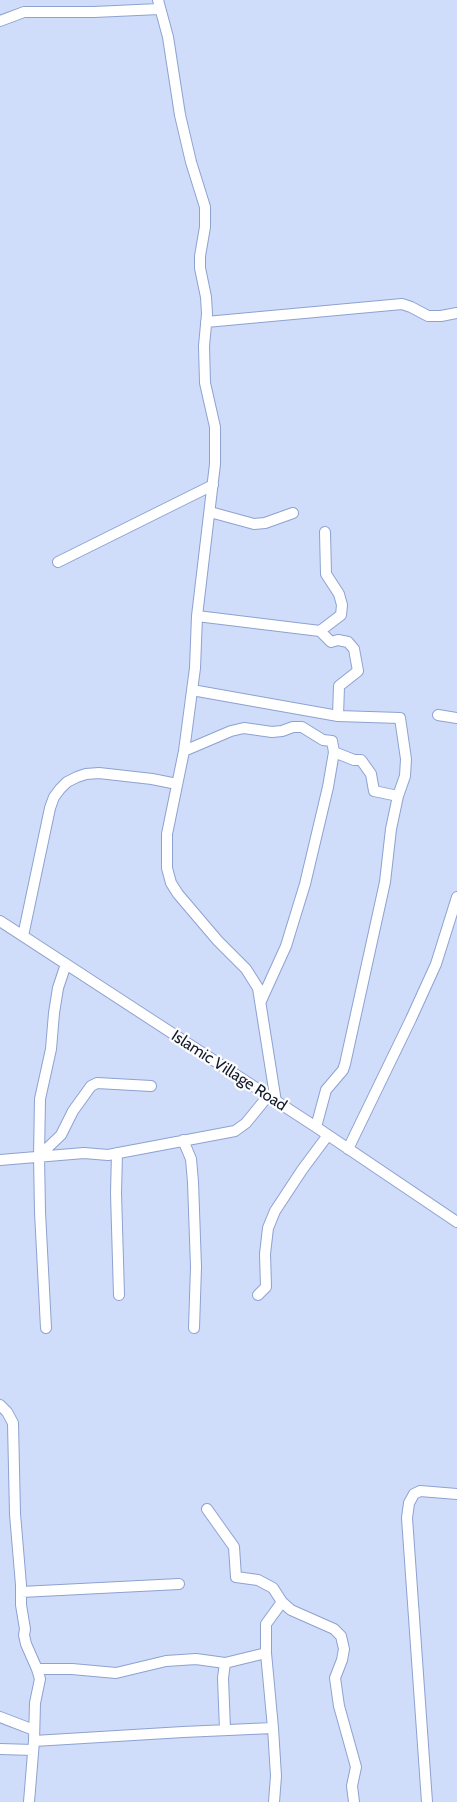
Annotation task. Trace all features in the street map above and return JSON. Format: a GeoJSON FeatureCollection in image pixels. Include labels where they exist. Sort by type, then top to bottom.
{"type":"FeatureCollection","features":[{"type":"Feature","properties":{"kind":"street"},"geometry":{"type":"LineString","coordinates":[[0,21],[24,12],[94,12],[159,4],[168,37],[180,115],[191,162],[205,207],[205,226],[200,268],[206,297],[205,383],[215,427],[215,464],[197,616],[192,690],[184,751],[167,834],[167,868],[171,883],[178,894],[246,969],[258,988],[272,1099],[235,1132],[117,1153],[39,1156],[0,1160]]}},
{"type":"Feature","properties":{"kind":"street"},"geometry":{"type":"LineString","coordinates":[[206,322],[402,304],[428,316],[457,313]]}},
{"type":"Feature","properties":{"kind":"street"},"geometry":{"type":"LineString","coordinates":[[58,562],[213,485]]}},
{"type":"Feature","properties":{"kind":"street"},"geometry":{"type":"LineString","coordinates":[[210,512],[254,524],[265,523],[293,512]]}},
{"type":"Feature","properties":{"kind":"street"},"geometry":{"type":"LineString","coordinates":[[320,631],[341,615],[342,605],[339,594],[326,574],[325,532]]}},
{"type":"Feature","properties":{"kind":"street"},"geometry":{"type":"LineString","coordinates":[[197,616],[320,631],[331,642],[338,640],[348,642],[354,649],[358,671],[339,686],[338,716]]}},
{"type":"Feature","properties":{"kind":"street"},"geometry":{"type":"LineString","coordinates":[[192,690],[338,716],[400,718],[406,759],[405,776],[398,796],[391,829],[385,882],[345,1064],[343,1070],[326,1090],[316,1128]]}},
{"type":"Feature","properties":{"kind":"street"},"geometry":{"type":"LineString","coordinates":[[438,715],[457,718]]}},
{"type":"Feature","properties":{"kind":"street"},"geometry":{"type":"LineString","coordinates":[[184,751],[238,730],[256,729],[272,732],[302,727],[309,730],[316,737],[332,741],[334,752],[328,787],[306,884],[286,946],[261,1001]]}},
{"type":"Feature","properties":{"kind":"street"},"geometry":{"type":"LineString","coordinates":[[334,752],[354,760],[361,760],[371,774],[374,791],[398,796]]}},
{"type":"Feature","properties":{"kind":"street"},"geometry":{"type":"LineString","coordinates":[[23,936],[50,808],[54,797],[67,782],[86,774],[99,773],[177,784]]}},
{"type":"Feature","properties":{"kind":"street"},"geometry":{"type":"LineString","coordinates":[[348,1149],[436,964],[457,897]]}},
{"type":"Feature","properties":{"kind":"street","name":"Islamic Village Road"},"geometry":{"type":"LineString","coordinates":[[0,921],[328,1135],[457,1222]]}},
{"type":"Feature","properties":{"kind":"street"},"geometry":{"type":"LineString","coordinates":[[46,1328],[39,1156],[40,1099],[52,1048],[58,988],[66,964]]}},
{"type":"Feature","properties":{"kind":"street"},"geometry":{"type":"LineString","coordinates":[[39,1156],[61,1135],[73,1111],[91,1086],[97,1083],[151,1086]]}},
{"type":"Feature","properties":{"kind":"street"},"geometry":{"type":"LineString","coordinates":[[258,1295],[266,1288],[265,1254],[268,1228],[275,1211],[328,1135]]}},
{"type":"Feature","properties":{"kind":"street"},"geometry":{"type":"LineString","coordinates":[[184,1140],[191,1159],[196,1235],[194,1328]]}},
{"type":"Feature","properties":{"kind":"street"},"geometry":{"type":"LineString","coordinates":[[117,1153],[116,1193],[119,1296]]}},
{"type":"Feature","properties":{"kind":"street"},"geometry":{"type":"LineString","coordinates":[[0,1405],[7,1412],[13,1423],[15,1514],[26,1644],[40,1679],[35,1703],[29,1802]]}},
{"type":"Feature","properties":{"kind":"street"},"geometry":{"type":"LineString","coordinates":[[427,1802],[407,1518],[409,1502],[414,1494],[420,1491],[457,1494]]}},
{"type":"Feature","properties":{"kind":"street"},"geometry":{"type":"LineString","coordinates":[[207,1509],[234,1547],[236,1577],[258,1580],[273,1588],[282,1602],[291,1610],[334,1629],[341,1636],[344,1649],[335,1678],[339,1706],[356,1767],[352,1786],[354,1802]]}},
{"type":"Feature","properties":{"kind":"street"},"geometry":{"type":"LineString","coordinates":[[21,1592],[179,1584]]}},
{"type":"Feature","properties":{"kind":"street"},"geometry":{"type":"LineString","coordinates":[[274,1802],[276,1776],[266,1654],[266,1624],[282,1602]]}},
{"type":"Feature","properties":{"kind":"street"},"geometry":{"type":"LineString","coordinates":[[37,1669],[116,1673],[166,1661],[196,1659],[225,1663],[266,1654]]}},
{"type":"Feature","properties":{"kind":"street"},"geometry":{"type":"LineString","coordinates":[[225,1663],[222,1678],[225,1730]]}},
{"type":"Feature","properties":{"kind":"street"},"geometry":{"type":"LineString","coordinates":[[0,1717],[34,1740]]}},
{"type":"Feature","properties":{"kind":"street"},"geometry":{"type":"LineString","coordinates":[[0,1749],[34,1740],[273,1728]]}}]}
